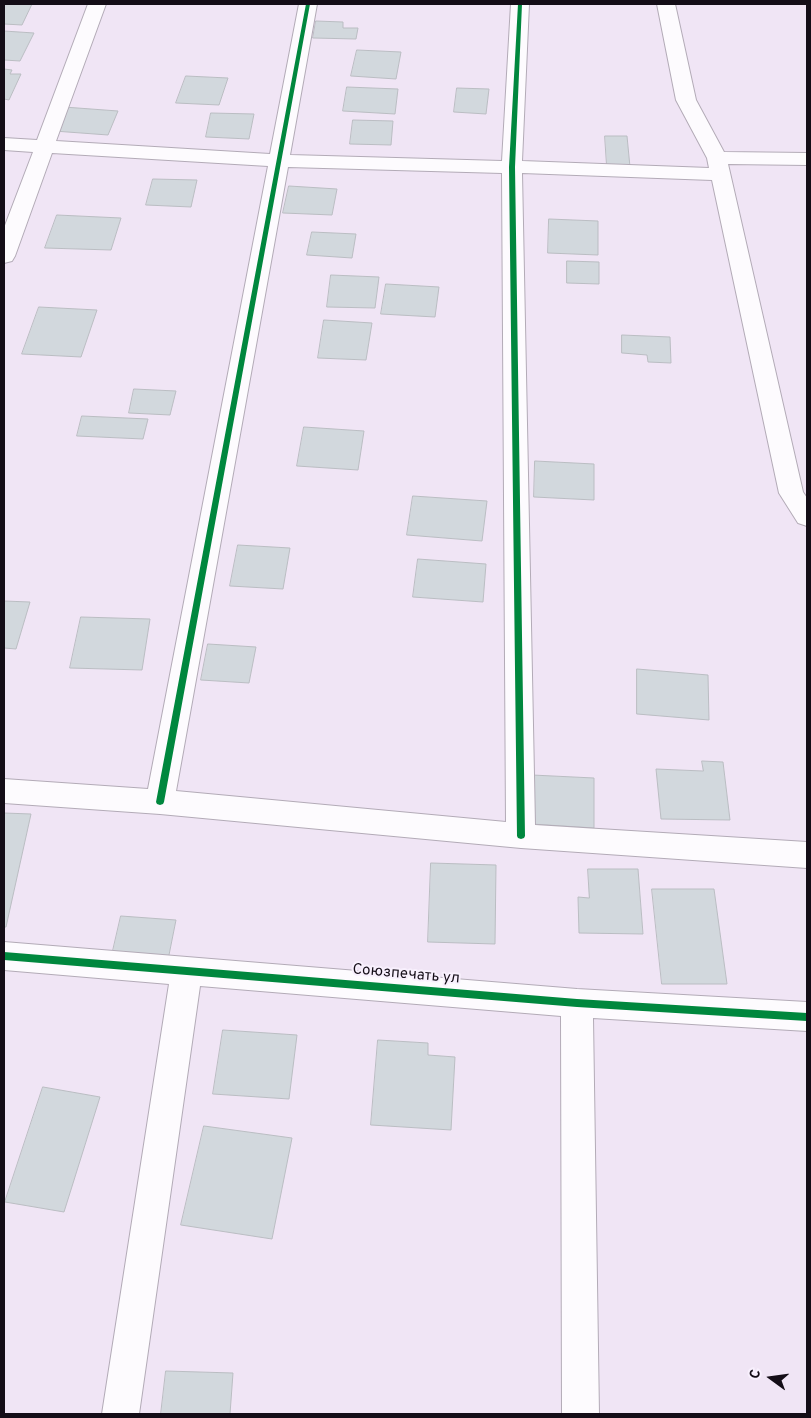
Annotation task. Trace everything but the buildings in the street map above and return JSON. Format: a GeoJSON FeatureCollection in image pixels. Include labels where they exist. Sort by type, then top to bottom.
{"type":"FeatureCollection","features":[{"type":"Feature","properties":{"kind":"street"},"geometry":{"type":"LineString","coordinates":[[4,256],[97,4]]}},
{"type":"Feature","properties":{"kind":"street"},"geometry":{"type":"LineString","coordinates":[[160,802],[308,4]]}},
{"type":"Feature","properties":{"kind":"street"},"geometry":{"type":"LineString","coordinates":[[520,4],[512,167],[521,836]]}},
{"type":"Feature","properties":{"kind":"street"},"geometry":{"type":"LineString","coordinates":[[666,4],[686,100],[718,166],[791,493],[807,517]]}},
{"type":"Feature","properties":{"kind":"street"},"geometry":{"type":"LineString","coordinates":[[4,144],[279,161],[512,167],[718,166],[807,159]]}},
{"type":"Feature","properties":{"kind":"street"},"geometry":{"type":"LineString","coordinates":[[4,791],[160,802],[521,836],[807,855]]}},
{"type":"Feature","properties":{"kind":"street","name":"Союзпечать ул"},"geometry":{"type":"LineString","coordinates":[[4,956],[577,1003],[807,1016]]}},
{"type":"Feature","properties":{"kind":"street"},"geometry":{"type":"LineString","coordinates":[[120,1414],[187,970]]}},
{"type":"Feature","properties":{"kind":"street"},"geometry":{"type":"LineString","coordinates":[[577,1003],[580,1414]]}},
{"type":"Feature","properties":{"kind":"cycle path"},"geometry":{"type":"LineString","coordinates":[[160,802],[308,4]]}},
{"type":"Feature","properties":{"kind":"cycle path"},"geometry":{"type":"LineString","coordinates":[[520,4],[512,167],[521,836]]}},
{"type":"Feature","properties":{"kind":"cycle path"},"geometry":{"type":"LineString","coordinates":[[4,956],[577,1003],[807,1017]]}}]}
